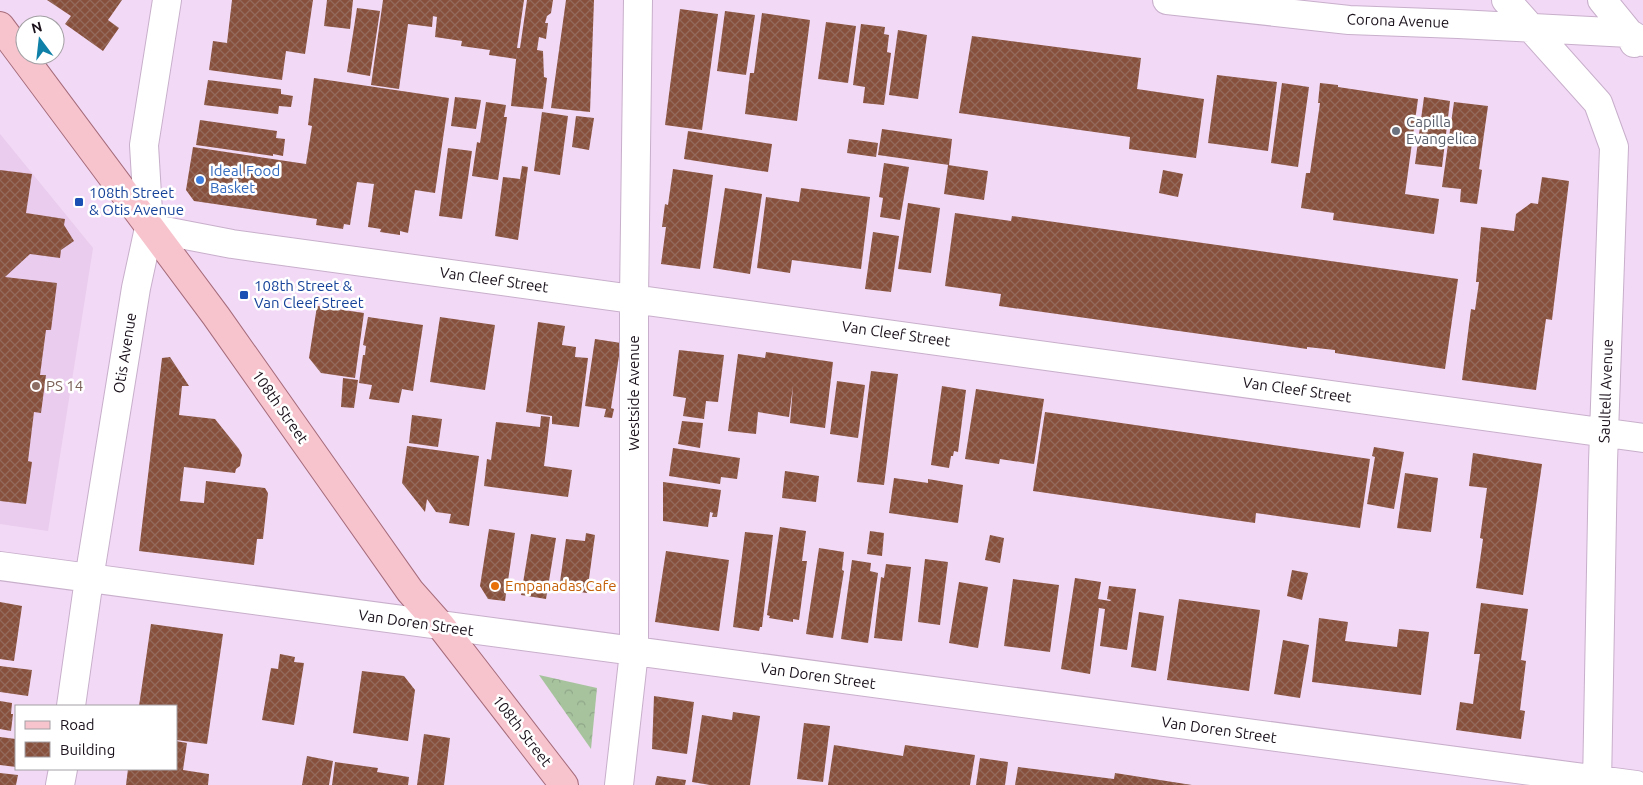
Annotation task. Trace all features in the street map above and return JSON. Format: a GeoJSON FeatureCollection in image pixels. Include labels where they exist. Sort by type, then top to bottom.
{"type":"FeatureCollection","features":[{"type":"Feature","properties":{"kind":"main road","name":"108th Street"},"geometry":{"type":"LineString","coordinates":[[0,26],[216,316],[410,591],[441,626],[564,785]]}},
{"type":"Feature","properties":{"kind":"street","name":"Otis Avenue"},"geometry":{"type":"LineString","coordinates":[[71,705],[89,579],[136,288],[149,228],[144,145],[167,0]]}},
{"type":"Feature","properties":{"kind":"street","name":"Westside Avenue"},"geometry":{"type":"LineString","coordinates":[[619,785],[634,652],[634,298],[638,0]]}},
{"type":"Feature","properties":{"kind":"street","name":"Corona Avenue"},"geometry":{"type":"LineString","coordinates":[[1167,0],[1349,20],[1529,27],[1638,34]]}},
{"type":"Feature","properties":{"kind":"street","name":"Saultell Avenue"},"geometry":{"type":"LineString","coordinates":[[1506,0],[1598,103],[1614,147],[1604,432],[1598,782]]}},
{"type":"Feature","properties":{"kind":"street"},"geometry":{"type":"LineString","coordinates":[[1602,0],[1638,34],[1643,60]]}},
{"type":"Feature","properties":{"kind":"street","name":"Van Cleef Street"},"geometry":{"type":"LineString","coordinates":[[149,228],[232,244],[1643,438]]}},
{"type":"Feature","properties":{"kind":"street","name":"Van Doren Street"},"geometry":{"type":"LineString","coordinates":[[0,566],[1598,782],[1636,785]]}},
{"type":"Feature","properties":{"kind":"street"},"geometry":{"type":"LineString","coordinates":[[60,785],[62,770]]}},
{"type":"Feature","properties":{"kind":"shaded area","name":"PS 14"},"geometry":{"type":"Polygon","coordinates":[[[0,134],[93,248],[48,531],[0,524],[0,134]]]}},
{"type":"Feature","properties":{"kind":"green space"},"geometry":{"type":"Polygon","coordinates":[[[539,675],[597,688],[591,749],[539,675]]]}},
{"type":"Feature","properties":{"kind":"building"},"geometry":{"type":"Polygon","coordinates":[[[47,0],[122,0],[108,20],[119,28],[103,51],[65,24],[71,16],[47,0]]]}},
{"type":"Feature","properties":{"kind":"building"},"geometry":{"type":"Polygon","coordinates":[[[232,0],[313,0],[305,54],[286,51],[282,80],[209,70],[213,41],[227,43],[232,0]]]}},
{"type":"Feature","properties":{"kind":"building"},"geometry":{"type":"Polygon","coordinates":[[[327,0],[353,0],[350,29],[324,26],[327,0]]]}},
{"type":"Feature","properties":{"kind":"building"},"geometry":{"type":"Polygon","coordinates":[[[383,0],[524,0],[517,48],[520,48],[527,0],[553,0],[551,13],[547,16],[545,23],[548,23],[546,39],[539,37],[537,50],[543,51],[544,77],[547,78],[543,109],[511,106],[517,51],[516,59],[489,55],[490,50],[461,46],[462,41],[435,37],[437,17],[433,16],[432,27],[408,24],[399,89],[371,85],[383,0]]]}},
{"type":"Feature","properties":{"kind":"building"},"geometry":{"type":"Polygon","coordinates":[[[566,0],[594,0],[590,112],[551,108],[566,0]]]}},
{"type":"Feature","properties":{"kind":"building"},"geometry":{"type":"Polygon","coordinates":[[[357,8],[380,11],[370,76],[347,72],[357,8]]]}},
{"type":"Feature","properties":{"kind":"building"},"geometry":{"type":"Polygon","coordinates":[[[680,9],[718,14],[702,130],[665,125],[680,9]]]}},
{"type":"Feature","properties":{"kind":"building"},"geometry":{"type":"Polygon","coordinates":[[[725,11],[755,15],[746,75],[717,71],[725,11]]]}},
{"type":"Feature","properties":{"kind":"building"},"geometry":{"type":"Polygon","coordinates":[[[762,13],[810,20],[797,121],[745,114],[750,73],[754,73],[762,13]]]}},
{"type":"Feature","properties":{"kind":"building"},"geometry":{"type":"Polygon","coordinates":[[[826,22],[856,26],[848,83],[818,79],[826,22]]]}},
{"type":"Feature","properties":{"kind":"building"},"geometry":{"type":"Polygon","coordinates":[[[861,24],[885,27],[884,34],[889,35],[887,52],[891,53],[884,105],[863,103],[865,87],[853,85],[861,24]]]}},
{"type":"Feature","properties":{"kind":"building"},"geometry":{"type":"Polygon","coordinates":[[[898,30],[927,35],[918,99],[889,95],[898,30]]]}},
{"type":"Feature","properties":{"kind":"building"},"geometry":{"type":"Polygon","coordinates":[[[972,36],[1141,58],[1137,89],[1204,99],[1196,158],[1129,149],[1130,137],[959,113],[972,36]]]}},
{"type":"Feature","properties":{"kind":"building"},"geometry":{"type":"Polygon","coordinates":[[[1217,75],[1277,82],[1268,151],[1208,143],[1217,75]]]}},
{"type":"Feature","properties":{"kind":"building"},"geometry":{"type":"Polygon","coordinates":[[[314,78],[449,98],[435,193],[415,190],[408,233],[400,231],[400,235],[380,232],[381,229],[368,227],[374,184],[357,182],[350,225],[344,224],[343,229],[316,225],[317,219],[194,201],[186,190],[193,147],[306,164],[312,126],[308,125],[314,78]]]}},
{"type":"Feature","properties":{"kind":"building"},"geometry":{"type":"Polygon","coordinates":[[[208,80],[281,89],[281,94],[293,96],[291,107],[279,106],[278,114],[204,105],[208,80]]]}},
{"type":"Feature","properties":{"kind":"building"},"geometry":{"type":"Polygon","coordinates":[[[1282,83],[1309,87],[1298,167],[1271,163],[1282,83]]]}},
{"type":"Feature","properties":{"kind":"building"},"geometry":{"type":"Polygon","coordinates":[[[1320,83],[1418,99],[1405,194],[1439,199],[1434,234],[1333,220],[1334,213],[1301,208],[1306,173],[1310,173],[1320,103],[1318,103],[1320,83]]]}},
{"type":"Feature","properties":{"kind":"building"},"geometry":{"type":"Polygon","coordinates":[[[455,97],[481,100],[476,129],[451,126],[455,97]]]}},
{"type":"Feature","properties":{"kind":"building"},"geometry":{"type":"Polygon","coordinates":[[[1424,97],[1450,101],[1442,167],[1415,164],[1424,97]]]}},
{"type":"Feature","properties":{"kind":"building"},"geometry":{"type":"Polygon","coordinates":[[[486,102],[506,105],[504,117],[507,117],[498,180],[472,176],[477,142],[480,143],[486,102]]]}},
{"type":"Feature","properties":{"kind":"building"},"geometry":{"type":"Polygon","coordinates":[[[1454,102],[1488,106],[1479,169],[1482,170],[1477,204],[1460,202],[1461,189],[1442,187],[1454,102]]]}},
{"type":"Feature","properties":{"kind":"building"},"geometry":{"type":"Polygon","coordinates":[[[542,112],[568,116],[560,175],[534,171],[542,112]]]}},
{"type":"Feature","properties":{"kind":"building"},"geometry":{"type":"Polygon","coordinates":[[[576,116],[594,118],[589,150],[572,147],[576,116]]]}},
{"type":"Feature","properties":{"kind":"building"},"geometry":{"type":"Polygon","coordinates":[[[200,120],[277,131],[276,138],[285,139],[283,156],[196,145],[200,120]]]}},
{"type":"Feature","properties":{"kind":"building"},"geometry":{"type":"Polygon","coordinates":[[[882,129],[952,139],[949,165],[878,155],[882,129]]]}},
{"type":"Feature","properties":{"kind":"building"},"geometry":{"type":"Polygon","coordinates":[[[688,131],[772,144],[768,172],[684,159],[688,131]]]}},
{"type":"Feature","properties":{"kind":"building"},"geometry":{"type":"Polygon","coordinates":[[[849,139],[878,143],[876,157],[847,153],[849,139]]]}},
{"type":"Feature","properties":{"kind":"building"},"geometry":{"type":"Polygon","coordinates":[[[448,148],[472,151],[462,219],[439,216],[448,148]]]}},
{"type":"Feature","properties":{"kind":"building"},"geometry":{"type":"Polygon","coordinates":[[[884,163],[909,167],[900,220],[880,217],[883,198],[879,197],[884,163]]]}},
{"type":"Feature","properties":{"kind":"building"},"geometry":{"type":"Polygon","coordinates":[[[948,165],[988,171],[984,200],[944,194],[948,165]]]}},
{"type":"Feature","properties":{"kind":"building"},"geometry":{"type":"Polygon","coordinates":[[[522,166],[528,167],[518,240],[495,236],[503,177],[520,179],[522,166]]]}},
{"type":"Feature","properties":{"kind":"building"},"geometry":{"type":"Polygon","coordinates":[[[673,169],[713,175],[700,269],[661,264],[666,227],[662,227],[665,204],[668,205],[673,169]]]}},
{"type":"Feature","properties":{"kind":"building"},"geometry":{"type":"Polygon","coordinates":[[[0,170],[32,174],[26,213],[65,219],[64,225],[74,241],[61,250],[60,258],[30,254],[5,277],[57,283],[51,330],[46,330],[40,375],[46,375],[41,413],[34,412],[28,461],[32,462],[26,504],[0,501],[0,170]]]}},
{"type":"Feature","properties":{"kind":"building"},"geometry":{"type":"Polygon","coordinates":[[[1163,170],[1183,174],[1178,197],[1159,193],[1163,170]]]}},
{"type":"Feature","properties":{"kind":"building"},"geometry":{"type":"Polygon","coordinates":[[[1542,177],[1569,181],[1552,320],[1546,319],[1536,390],[1462,380],[1471,309],[1475,310],[1479,282],[1476,282],[1481,227],[1514,231],[1516,214],[1531,203],[1538,204],[1542,177]]]}},
{"type":"Feature","properties":{"kind":"building"},"geometry":{"type":"Polygon","coordinates":[[[725,188],[762,194],[750,274],[713,268],[725,188]]]}},
{"type":"Feature","properties":{"kind":"building"},"geometry":{"type":"Polygon","coordinates":[[[801,188],[870,197],[861,269],[792,260],[790,273],[757,268],[766,197],[799,202],[801,188]]]}},
{"type":"Feature","properties":{"kind":"building"},"geometry":{"type":"Polygon","coordinates":[[[908,203],[940,208],[931,273],[898,269],[908,203]]]}},
{"type":"Feature","properties":{"kind":"building"},"geometry":{"type":"Polygon","coordinates":[[[955,213],[1011,221],[1012,216],[1458,279],[1445,369],[1335,353],[1335,350],[1307,347],[1307,349],[999,306],[1001,294],[945,286],[955,213]]]}},
{"type":"Feature","properties":{"kind":"building"},"geometry":{"type":"Polygon","coordinates":[[[873,232],[899,236],[891,292],[865,289],[873,232]]]}},
{"type":"Feature","properties":{"kind":"building"},"geometry":{"type":"Polygon","coordinates":[[[317,306],[364,313],[355,378],[321,373],[309,358],[317,306]]]}},
{"type":"Feature","properties":{"kind":"building"},"geometry":{"type":"Polygon","coordinates":[[[368,317],[423,325],[413,391],[402,389],[399,403],[369,399],[372,385],[359,383],[363,355],[365,355],[366,346],[363,345],[368,317]]]}},
{"type":"Feature","properties":{"kind":"building"},"geometry":{"type":"Polygon","coordinates":[[[440,317],[495,325],[485,390],[430,382],[440,317]]]}},
{"type":"Feature","properties":{"kind":"building"},"geometry":{"type":"Polygon","coordinates":[[[538,322],[565,326],[562,345],[576,347],[575,357],[588,358],[579,427],[552,424],[552,416],[526,412],[538,322]]]}},
{"type":"Feature","properties":{"kind":"building"},"geometry":{"type":"Polygon","coordinates":[[[595,339],[621,343],[611,408],[614,409],[612,418],[604,417],[606,409],[585,406],[595,339]]]}},
{"type":"Feature","properties":{"kind":"building"},"geometry":{"type":"Polygon","coordinates":[[[679,350],[724,355],[718,402],[706,401],[704,419],[683,416],[686,398],[673,396],[679,350]]]}},
{"type":"Feature","properties":{"kind":"building"},"geometry":{"type":"Polygon","coordinates":[[[766,352],[833,362],[825,428],[790,423],[793,386],[789,417],[758,412],[756,434],[728,431],[738,354],[765,358],[766,352]]]}},
{"type":"Feature","properties":{"kind":"building"},"geometry":{"type":"Polygon","coordinates":[[[170,357],[189,386],[182,386],[179,415],[215,419],[242,455],[240,466],[236,469],[235,473],[184,467],[180,501],[204,503],[206,481],[265,488],[268,493],[263,539],[257,539],[254,565],[139,551],[162,358],[170,357]]]}},
{"type":"Feature","properties":{"kind":"building"},"geometry":{"type":"Polygon","coordinates":[[[871,371],[898,374],[884,485],[857,482],[871,371]]]}},
{"type":"Feature","properties":{"kind":"building"},"geometry":{"type":"Polygon","coordinates":[[[343,378],[358,380],[354,408],[341,407],[343,378]]]}},
{"type":"Feature","properties":{"kind":"building"},"geometry":{"type":"Polygon","coordinates":[[[837,381],[865,385],[858,438],[830,434],[837,381]]]}},
{"type":"Feature","properties":{"kind":"building"},"geometry":{"type":"Polygon","coordinates":[[[942,386],[966,390],[958,452],[954,451],[953,456],[951,456],[949,468],[931,465],[942,386]]]}},
{"type":"Feature","properties":{"kind":"building"},"geometry":{"type":"Polygon","coordinates":[[[976,389],[1044,399],[1034,464],[1000,459],[999,464],[965,459],[976,389]]]}},
{"type":"Feature","properties":{"kind":"building"},"geometry":{"type":"Polygon","coordinates":[[[1045,412],[1370,459],[1360,528],[1256,513],[1255,523],[1033,491],[1045,412]]]}},
{"type":"Feature","properties":{"kind":"building"},"geometry":{"type":"Polygon","coordinates":[[[412,415],[442,419],[438,447],[409,443],[412,415]]]}},
{"type":"Feature","properties":{"kind":"building"},"geometry":{"type":"Polygon","coordinates":[[[541,416],[550,417],[544,466],[572,470],[568,497],[484,486],[487,459],[491,460],[496,422],[540,427],[541,416]]]}},
{"type":"Feature","properties":{"kind":"building"},"geometry":{"type":"Polygon","coordinates":[[[682,421],[703,423],[700,448],[678,444],[682,421]]]}},
{"type":"Feature","properties":{"kind":"building"},"geometry":{"type":"Polygon","coordinates":[[[407,446],[479,456],[469,526],[449,523],[451,514],[436,512],[427,499],[425,512],[402,483],[407,446]]]}},
{"type":"Feature","properties":{"kind":"building"},"geometry":{"type":"Polygon","coordinates":[[[1374,447],[1404,452],[1394,509],[1367,504],[1375,457],[1372,456],[1374,447]]]}},
{"type":"Feature","properties":{"kind":"building"},"geometry":{"type":"Polygon","coordinates":[[[673,448],[740,458],[737,479],[721,477],[720,484],[669,476],[673,448]]]}},
{"type":"Feature","properties":{"kind":"building"},"geometry":{"type":"Polygon","coordinates":[[[1473,453],[1542,464],[1523,595],[1476,588],[1483,539],[1480,538],[1487,488],[1469,486],[1473,453]]]}},
{"type":"Feature","properties":{"kind":"building"},"geometry":{"type":"Polygon","coordinates":[[[785,471],[819,476],[816,502],[782,498],[785,471]]]}},
{"type":"Feature","properties":{"kind":"building"},"geometry":{"type":"Polygon","coordinates":[[[1405,473],[1438,478],[1431,532],[1397,528],[1405,473]]]}},
{"type":"Feature","properties":{"kind":"building"},"geometry":{"type":"Polygon","coordinates":[[[894,478],[928,483],[928,479],[963,485],[958,523],[889,513],[894,478]]]}},
{"type":"Feature","properties":{"kind":"building"},"geometry":{"type":"Polygon","coordinates":[[[663,482],[721,490],[717,517],[712,517],[713,513],[710,512],[708,527],[663,521],[663,482]]]}},
{"type":"Feature","properties":{"kind":"building"},"geometry":{"type":"Polygon","coordinates":[[[780,527],[806,531],[802,561],[807,561],[799,620],[793,619],[793,622],[769,618],[770,616],[767,615],[780,527]]]}},
{"type":"Feature","properties":{"kind":"building"},"geometry":{"type":"Polygon","coordinates":[[[489,529],[515,533],[505,601],[488,599],[480,586],[489,529]]]}},
{"type":"Feature","properties":{"kind":"building"},"geometry":{"type":"Polygon","coordinates":[[[870,531],[884,533],[882,556],[867,554],[870,531]]]}},
{"type":"Feature","properties":{"kind":"building"},"geometry":{"type":"Polygon","coordinates":[[[745,532],[773,535],[762,627],[760,627],[759,631],[733,627],[745,532]]]}},
{"type":"Feature","properties":{"kind":"building"},"geometry":{"type":"Polygon","coordinates":[[[586,533],[595,535],[587,593],[559,589],[566,539],[585,541],[586,533]]]}},
{"type":"Feature","properties":{"kind":"building"},"geometry":{"type":"Polygon","coordinates":[[[531,534],[556,538],[546,599],[521,595],[531,534]]]}},
{"type":"Feature","properties":{"kind":"building"},"geometry":{"type":"Polygon","coordinates":[[[990,535],[1004,538],[1000,563],[985,560],[990,535]]]}},
{"type":"Feature","properties":{"kind":"building"},"geometry":{"type":"Polygon","coordinates":[[[819,548],[844,552],[842,570],[844,571],[833,638],[806,634],[819,548]]]}},
{"type":"Feature","properties":{"kind":"building"},"geometry":{"type":"Polygon","coordinates":[[[666,551],[729,560],[719,631],[655,622],[666,551]]]}},
{"type":"Feature","properties":{"kind":"building"},"geometry":{"type":"Polygon","coordinates":[[[925,559],[948,562],[940,625],[918,622],[925,559]]]}},
{"type":"Feature","properties":{"kind":"building"},"geometry":{"type":"Polygon","coordinates":[[[852,560],[871,563],[870,571],[878,573],[868,643],[841,639],[852,560]]]}},
{"type":"Feature","properties":{"kind":"building"},"geometry":{"type":"Polygon","coordinates":[[[886,564],[911,567],[902,641],[874,638],[881,577],[884,578],[886,564]]]}},
{"type":"Feature","properties":{"kind":"building"},"geometry":{"type":"Polygon","coordinates":[[[1292,570],[1308,573],[1302,600],[1287,596],[1292,570]]]}},
{"type":"Feature","properties":{"kind":"building"},"geometry":{"type":"Polygon","coordinates":[[[1075,578],[1101,582],[1098,599],[1111,600],[1107,599],[1109,586],[1136,589],[1127,650],[1100,646],[1105,609],[1099,608],[1090,674],[1061,669],[1075,578]]]}},
{"type":"Feature","properties":{"kind":"building"},"geometry":{"type":"Polygon","coordinates":[[[1013,579],[1059,585],[1050,652],[1004,646],[1013,579]]]}},
{"type":"Feature","properties":{"kind":"building"},"geometry":{"type":"Polygon","coordinates":[[[959,582],[988,587],[978,648],[949,643],[959,582]]]}},
{"type":"Feature","properties":{"kind":"building"},"geometry":{"type":"Polygon","coordinates":[[[1179,599],[1260,610],[1249,691],[1167,680],[1179,599]]]}},
{"type":"Feature","properties":{"kind":"building"},"geometry":{"type":"Polygon","coordinates":[[[0,602],[22,606],[14,661],[0,659],[0,602]]]}},
{"type":"Feature","properties":{"kind":"building"},"geometry":{"type":"Polygon","coordinates":[[[1481,603],[1528,609],[1521,660],[1526,661],[1520,710],[1525,711],[1521,739],[1456,730],[1460,702],[1473,704],[1480,654],[1474,654],[1481,603]]]}},
{"type":"Feature","properties":{"kind":"building"},"geometry":{"type":"Polygon","coordinates":[[[1139,612],[1164,616],[1156,671],[1131,667],[1139,612]]]}},
{"type":"Feature","properties":{"kind":"building"},"geometry":{"type":"Polygon","coordinates":[[[1319,618],[1348,622],[1345,641],[1397,647],[1399,629],[1429,632],[1421,695],[1312,682],[1319,618]]]}},
{"type":"Feature","properties":{"kind":"building"},"geometry":{"type":"Polygon","coordinates":[[[151,624],[223,634],[207,744],[178,740],[178,705],[139,705],[151,624]]]}},
{"type":"Feature","properties":{"kind":"building"},"geometry":{"type":"Polygon","coordinates":[[[1283,640],[1309,645],[1300,698],[1274,694],[1283,640]]]}},
{"type":"Feature","properties":{"kind":"building"},"geometry":{"type":"Polygon","coordinates":[[[280,654],[295,657],[294,662],[304,663],[294,725],[262,720],[271,668],[278,669],[280,654]]]}},
{"type":"Feature","properties":{"kind":"building"},"geometry":{"type":"Polygon","coordinates":[[[0,666],[32,670],[28,696],[0,692],[0,666]]]}},
{"type":"Feature","properties":{"kind":"building"},"geometry":{"type":"Polygon","coordinates":[[[362,671],[404,676],[415,690],[408,741],[353,733],[362,671]]]}},
{"type":"Feature","properties":{"kind":"building"},"geometry":{"type":"Polygon","coordinates":[[[654,696],[694,702],[687,754],[652,749],[654,696]]]}},
{"type":"Feature","properties":{"kind":"building"},"geometry":{"type":"Polygon","coordinates":[[[0,701],[12,703],[11,731],[0,729],[0,701]]]}},
{"type":"Feature","properties":{"kind":"building"},"geometry":{"type":"Polygon","coordinates":[[[733,712],[760,716],[750,785],[710,785],[692,782],[702,715],[732,720],[733,712]]]}},
{"type":"Feature","properties":{"kind":"building"},"geometry":{"type":"Polygon","coordinates":[[[804,723],[830,726],[823,782],[797,779],[804,723]]]}},
{"type":"Feature","properties":{"kind":"building"},"geometry":{"type":"Polygon","coordinates":[[[424,734],[450,738],[444,785],[417,785],[424,734]]]}},
{"type":"Feature","properties":{"kind":"building"},"geometry":{"type":"Polygon","coordinates":[[[0,737],[15,739],[15,767],[0,765],[0,737]]]}},
{"type":"Feature","properties":{"kind":"building"},"geometry":{"type":"Polygon","coordinates":[[[178,741],[187,743],[183,770],[209,774],[208,785],[126,785],[128,770],[178,770],[178,741]]]}},
{"type":"Feature","properties":{"kind":"building"},"geometry":{"type":"Polygon","coordinates":[[[834,745],[903,756],[905,745],[975,755],[970,785],[828,785],[834,745]]]}},
{"type":"Feature","properties":{"kind":"building"},"geometry":{"type":"Polygon","coordinates":[[[307,756],[333,761],[329,785],[302,785],[307,756]]]}},
{"type":"Feature","properties":{"kind":"building"},"geometry":{"type":"Polygon","coordinates":[[[980,758],[1008,762],[1005,785],[976,785],[980,758]]]}},
{"type":"Feature","properties":{"kind":"building"},"geometry":{"type":"Polygon","coordinates":[[[335,762],[378,768],[377,772],[409,777],[408,785],[332,785],[335,762]]]}},
{"type":"Feature","properties":{"kind":"building"},"geometry":{"type":"Polygon","coordinates":[[[1018,767],[1114,779],[1115,773],[1192,785],[1015,785],[1018,767]]]}},
{"type":"Feature","properties":{"kind":"building"},"geometry":{"type":"Polygon","coordinates":[[[0,773],[18,775],[16,785],[0,785],[0,773]]]}},
{"type":"Feature","properties":{"kind":"building"},"geometry":{"type":"Polygon","coordinates":[[[657,776],[686,780],[685,785],[655,785],[657,776]]]}},
{"type":"Feature","properties":{"kind":"place","name":"Capilla Evangelica"},"geometry":{"type":"Point","coordinates":[1396,131]}},
{"type":"Feature","properties":{"kind":"place","name":"Ideal Food Basket"},"geometry":{"type":"Point","coordinates":[200,180]}},
{"type":"Feature","properties":{"kind":"place","name":"108th Street & Otis Avenue"},"geometry":{"type":"Point","coordinates":[79,202]}},
{"type":"Feature","properties":{"kind":"place","name":"108th Street & Van Cleef Street"},"geometry":{"type":"Point","coordinates":[244,295]}},
{"type":"Feature","properties":{"kind":"place","name":"PS 14"},"geometry":{"type":"Point","coordinates":[36,386]}},
{"type":"Feature","properties":{"kind":"place","name":"Empanadas Cafe"},"geometry":{"type":"Point","coordinates":[495,586]}}]}
